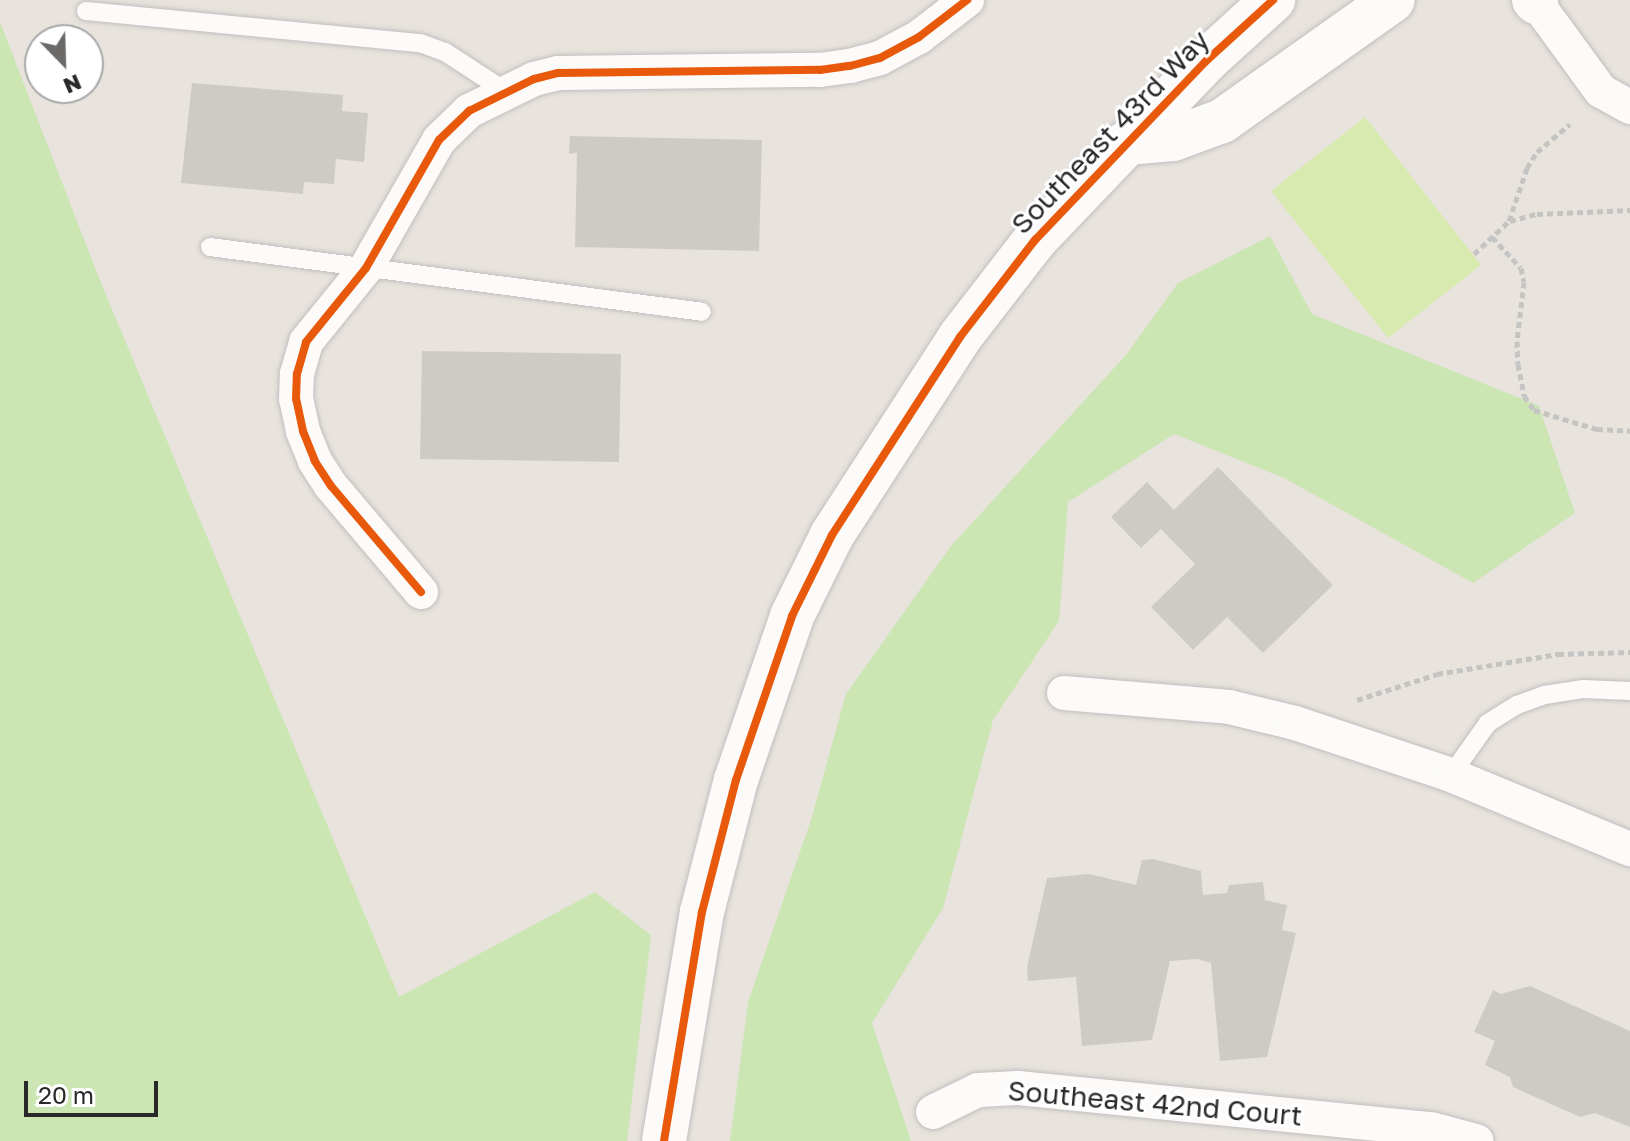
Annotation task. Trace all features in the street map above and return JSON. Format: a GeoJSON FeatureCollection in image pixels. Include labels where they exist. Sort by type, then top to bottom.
{"type":"FeatureCollection","features":[{"type":"Feature","properties":{"kind":"main road","name":"Southeast 43rd Way"},"geometry":{"type":"LineString","coordinates":[[664,1141],[702,912],[736,780],[792,616],[832,535],[960,337],[1035,240],[1206,61],[1273,0]]}},
{"type":"Feature","properties":{"kind":"main road"},"geometry":{"type":"LineString","coordinates":[[1126,143],[1173,139],[1222,121],[1393,0]]}},
{"type":"Feature","properties":{"kind":"street"},"geometry":{"type":"LineString","coordinates":[[421,592],[331,486],[315,461],[303,431],[296,399],[297,374],[306,342],[366,268],[439,140],[469,111],[505,91],[558,73],[820,70],[850,66],[880,58],[919,37],[967,0]]}},
{"type":"Feature","properties":{"kind":"street"},"geometry":{"type":"LineString","coordinates":[[1537,1],[1601,91],[1630,107]]}},
{"type":"Feature","properties":{"kind":"street"},"geometry":{"type":"LineString","coordinates":[[1064,693],[1229,707],[1333,735],[1451,775],[1630,849]]}},
{"type":"Feature","properties":{"kind":"street","name":"Southeast 42nd Court"},"geometry":{"type":"LineString","coordinates":[[933,1112],[978,1090],[1018,1088],[1139,1097],[1220,1110],[1431,1129],[1476,1141]]}},
{"type":"Feature","properties":{"kind":"lane"},"geometry":{"type":"LineString","coordinates":[[86,11],[420,43],[445,52],[505,91]]}},
{"type":"Feature","properties":{"kind":"lane"},"geometry":{"type":"LineString","coordinates":[[210,247],[702,312]]}},
{"type":"Feature","properties":{"kind":"lane"},"geometry":{"type":"LineString","coordinates":[[1451,775],[1488,723],[1517,705],[1545,695],[1584,689],[1630,691]]}},
{"type":"Feature","properties":{"kind":"path"},"geometry":{"type":"LineString","coordinates":[[1474,254],[1509,221],[1527,168],[1537,152],[1570,124]]}},
{"type":"Feature","properties":{"kind":"path"},"geometry":{"type":"LineString","coordinates":[[1509,221],[1537,214],[1630,210]]}},
{"type":"Feature","properties":{"kind":"path"},"geometry":{"type":"LineString","coordinates":[[1492,237],[1521,268],[1524,282],[1517,341],[1524,396],[1534,410],[1597,429],[1630,431]]}},
{"type":"Feature","properties":{"kind":"path"},"geometry":{"type":"LineString","coordinates":[[1333,735],[1346,708],[1357,700],[1437,674],[1558,654],[1630,652]]}},
{"type":"Feature","properties":{"kind":"green space"},"geometry":{"type":"Polygon","coordinates":[[[0,22],[24,84],[24,104],[32,104],[99,278],[399,997],[595,892],[651,935],[627,1141],[0,1141],[0,22]]]}},
{"type":"Feature","properties":{"kind":"green space"},"geometry":{"type":"Polygon","coordinates":[[[1365,117],[1481,265],[1388,338],[1271,191],[1365,117]]]}},
{"type":"Feature","properties":{"kind":"green space"},"geometry":{"type":"Polygon","coordinates":[[[1270,236],[1312,314],[1539,406],[1575,513],[1473,583],[1284,478],[1174,434],[1068,502],[1059,621],[993,720],[943,908],[872,1023],[911,1141],[730,1141],[748,1002],[811,820],[846,694],[951,546],[1126,355],[1178,283],[1270,236]]]}},
{"type":"Feature","properties":{"kind":"building"},"geometry":{"type":"Polygon","coordinates":[[[192,83],[343,95],[342,111],[368,113],[364,162],[336,159],[334,184],[304,182],[303,194],[181,183],[192,83]]]}},
{"type":"Feature","properties":{"kind":"building"},"geometry":{"type":"Polygon","coordinates":[[[570,136],[762,140],[759,251],[575,247],[577,153],[569,154],[570,136]]]}},
{"type":"Feature","properties":{"kind":"building"},"geometry":{"type":"Polygon","coordinates":[[[422,351],[621,354],[619,462],[420,459],[422,351]]]}},
{"type":"Feature","properties":{"kind":"building"},"geometry":{"type":"Polygon","coordinates":[[[1218,467],[1333,585],[1263,653],[1227,617],[1193,650],[1151,607],[1195,564],[1161,529],[1141,548],[1111,517],[1147,482],[1174,510],[1218,467]]]}},
{"type":"Feature","properties":{"kind":"building"},"geometry":{"type":"Polygon","coordinates":[[[1153,859],[1201,871],[1203,895],[1227,893],[1229,885],[1263,882],[1265,900],[1287,905],[1282,930],[1296,933],[1267,1057],[1220,1061],[1211,963],[1197,959],[1170,961],[1152,1040],[1082,1046],[1076,977],[1028,981],[1027,967],[1047,878],[1089,874],[1136,885],[1142,860],[1153,859]]]}},
{"type":"Feature","properties":{"kind":"building"},"geometry":{"type":"Polygon","coordinates":[[[1530,986],[1630,1031],[1630,1127],[1595,1113],[1580,1117],[1513,1087],[1510,1077],[1485,1065],[1495,1041],[1474,1032],[1493,990],[1501,994],[1530,986]]]}},
{"type":"Feature","properties":{"kind":"cycle path"},"geometry":{"type":"LineString","coordinates":[[421,592],[331,486],[315,461],[303,431],[296,399],[297,374],[306,342],[366,268],[439,140],[469,111],[534,79],[558,73],[820,70],[850,66],[880,58],[919,37],[967,0]]}},
{"type":"Feature","properties":{"kind":"cycle path"},"geometry":{"type":"LineString","coordinates":[[664,1141],[702,912],[736,780],[792,616],[832,535],[960,337],[1035,240],[1206,61],[1273,0]]}}]}
